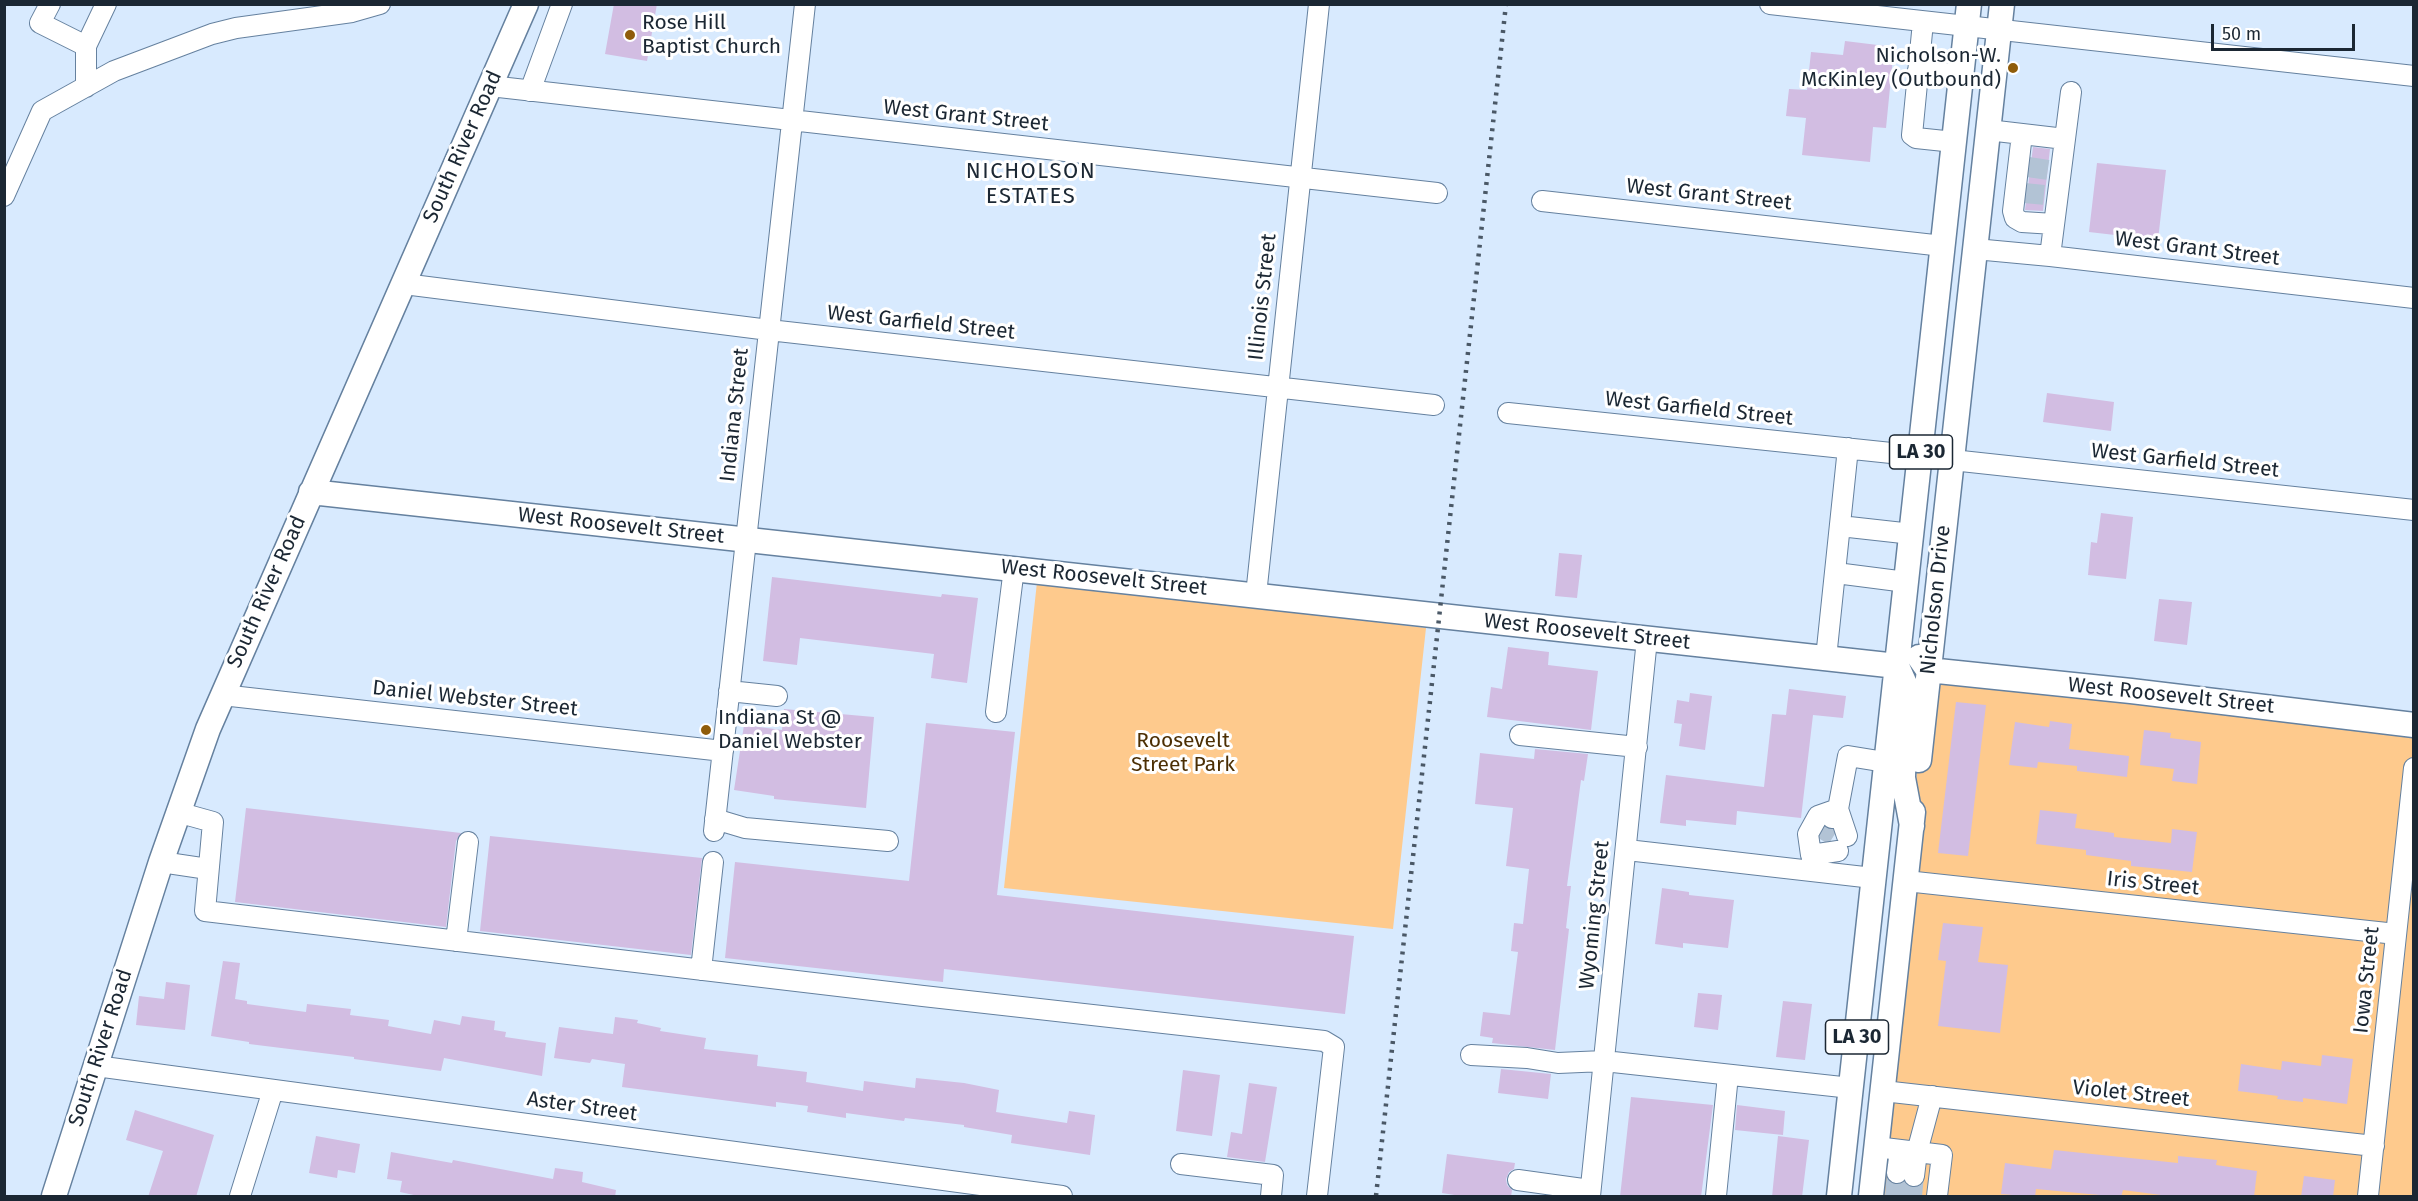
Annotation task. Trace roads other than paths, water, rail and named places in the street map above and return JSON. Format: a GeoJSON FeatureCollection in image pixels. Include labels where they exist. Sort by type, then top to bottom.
{"type":"FeatureCollection","features":[{"type":"Feature","properties":{"kind":"main road","name":"South River Road"},"geometry":{"type":"LineString","coordinates":[[54,1197],[160,862],[222,694],[526,4]]}},
{"type":"Feature","properties":{"kind":"main road","name":"Nicholson Drive"},"geometry":{"type":"LineString","coordinates":[[1871,1197],[2002,4]]}},
{"type":"Feature","properties":{"kind":"main road","name":"Nicholson Drive"},"geometry":{"type":"LineString","coordinates":[[1839,1197],[1968,15]]}},
{"type":"Feature","properties":{"kind":"main road","name":"West Roosevelt Street"},"geometry":{"type":"LineString","coordinates":[[311,492],[1897,666]]}},
{"type":"Feature","properties":{"kind":"main road"},"geometry":{"type":"LineString","coordinates":[[1913,523],[1917,553],[1914,616],[1917,653],[1928,670]]}},
{"type":"Feature","properties":{"kind":"main road"},"geometry":{"type":"LineString","coordinates":[[1897,666],[1905,684],[1903,778],[1912,826]]}},
{"type":"Feature","properties":{"kind":"main road","name":"West Roosevelt Street"},"geometry":{"type":"LineString","coordinates":[[1928,670],[2154,693],[2414,725]]}},
{"type":"Feature","properties":{"kind":"street"},"geometry":{"type":"LineString","coordinates":[[50,4],[40,23],[86,46]]}},
{"type":"Feature","properties":{"kind":"street"},"geometry":{"type":"LineString","coordinates":[[86,87],[86,46],[106,4]]}},
{"type":"Feature","properties":{"kind":"street"},"geometry":{"type":"LineString","coordinates":[[4,196],[42,111],[114,71],[212,34],[265,22],[352,12],[380,4]]}},
{"type":"Feature","properties":{"kind":"street"},"geometry":{"type":"LineString","coordinates":[[530,91],[562,4]]}},
{"type":"Feature","properties":{"kind":"street","name":"Indiana Street"},"geometry":{"type":"LineString","coordinates":[[805,4],[790,121],[715,825],[888,841]]}},
{"type":"Feature","properties":{"kind":"street","name":"Illinois Street"},"geometry":{"type":"LineString","coordinates":[[1256,595],[1319,4]]}},
{"type":"Feature","properties":{"kind":"street"},"geometry":{"type":"LineString","coordinates":[[1770,4],[1923,22],[1968,15],[1999,30],[2414,76]]}},
{"type":"Feature","properties":{"kind":"street"},"geometry":{"type":"LineString","coordinates":[[1923,22],[1912,135],[1916,138],[1954,142]]}},
{"type":"Feature","properties":{"kind":"street"},"geometry":{"type":"LineString","coordinates":[[1918,70],[1962,75]]}},
{"type":"Feature","properties":{"kind":"street","name":"West Grant Street"},"geometry":{"type":"LineString","coordinates":[[490,86],[1437,193]]}},
{"type":"Feature","properties":{"kind":"street"},"geometry":{"type":"LineString","coordinates":[[2050,256],[2054,225],[2051,196],[2054,171],[2065,139],[2071,92]]}},
{"type":"Feature","properties":{"kind":"street"},"geometry":{"type":"LineString","coordinates":[[1988,130],[2065,139]]}},
{"type":"Feature","properties":{"kind":"street"},"geometry":{"type":"LineString","coordinates":[[2022,134],[2023,166],[2020,192],[2013,211],[2015,218],[2022,222],[2054,225]]}},
{"type":"Feature","properties":{"kind":"street","name":"West Grant Street"},"geometry":{"type":"LineString","coordinates":[[1542,201],[1944,246]]}},
{"type":"Feature","properties":{"kind":"street","name":"West Grant Street"},"geometry":{"type":"LineString","coordinates":[[1975,249],[2414,298]]}},
{"type":"Feature","properties":{"kind":"street","name":"West Garfield Street"},"geometry":{"type":"LineString","coordinates":[[404,284],[769,330],[1434,405]]}},
{"type":"Feature","properties":{"kind":"street","name":"West Garfield Street"},"geometry":{"type":"LineString","coordinates":[[1508,413],[1920,456]]}},
{"type":"Feature","properties":{"kind":"street"},"geometry":{"type":"LineString","coordinates":[[1826,658],[1848,448]]}},
{"type":"Feature","properties":{"kind":"street","name":"West Garfield Street"},"geometry":{"type":"LineString","coordinates":[[1952,460],[2414,510]]}},
{"type":"Feature","properties":{"kind":"street"},"geometry":{"type":"LineString","coordinates":[[1840,526],[1913,523]]}},
{"type":"Feature","properties":{"kind":"street"},"geometry":{"type":"LineString","coordinates":[[996,712],[1014,568]]}},
{"type":"Feature","properties":{"kind":"street"},"geometry":{"type":"LineString","coordinates":[[1836,573],[1906,582]]}},
{"type":"Feature","properties":{"kind":"street","name":"Wyoming Street"},"geometry":{"type":"LineString","coordinates":[[1590,1193],[1647,639]]}},
{"type":"Feature","properties":{"kind":"street"},"geometry":{"type":"LineString","coordinates":[[729,691],[777,696]]}},
{"type":"Feature","properties":{"kind":"street","name":"Daniel Webster Street"},"geometry":{"type":"LineString","coordinates":[[222,694],[723,751]]}},
{"type":"Feature","properties":{"kind":"street"},"geometry":{"type":"LineString","coordinates":[[1520,735],[1637,747]]}},
{"type":"Feature","properties":{"kind":"street"},"geometry":{"type":"LineString","coordinates":[[1821,839],[1848,756],[1885,762]]}},
{"type":"Feature","properties":{"kind":"street","name":"Iowa Street"},"geometry":{"type":"LineString","coordinates":[[2368,1197],[2414,768]]}},
{"type":"Feature","properties":{"kind":"street"},"geometry":{"type":"LineString","coordinates":[[177,812],[213,822],[205,911],[1324,1041],[1334,1047],[1317,1197]]}},
{"type":"Feature","properties":{"kind":"street"},"geometry":{"type":"LineString","coordinates":[[1627,850],[1821,839],[1842,843],[1821,839]]}},
{"type":"Feature","properties":{"kind":"street"},"geometry":{"type":"LineString","coordinates":[[1821,839],[1873,878]]}},
{"type":"Feature","properties":{"kind":"street"},"geometry":{"type":"LineString","coordinates":[[456,941],[468,842]]}},
{"type":"Feature","properties":{"kind":"street"},"geometry":{"type":"LineString","coordinates":[[160,862],[208,869]]}},
{"type":"Feature","properties":{"kind":"street"},"geometry":{"type":"LineString","coordinates":[[701,970],[713,862]]}},
{"type":"Feature","properties":{"kind":"street","name":"Iris Street"},"geometry":{"type":"LineString","coordinates":[[1906,881],[2396,934]]}},
{"type":"Feature","properties":{"kind":"street"},"geometry":{"type":"LineString","coordinates":[[1471,1055],[1527,1058],[1558,1063],[1604,1061],[1851,1088]]}},
{"type":"Feature","properties":{"kind":"street","name":"Aster Street"},"geometry":{"type":"LineString","coordinates":[[96,1066],[1062,1197]]}},
{"type":"Feature","properties":{"kind":"street"},"geometry":{"type":"LineString","coordinates":[[1716,1197],[1728,1075]]}},
{"type":"Feature","properties":{"kind":"street"},"geometry":{"type":"LineString","coordinates":[[240,1197],[273,1090]]}},
{"type":"Feature","properties":{"kind":"street","name":"Violet Street"},"geometry":{"type":"LineString","coordinates":[[1883,1091],[2374,1146]]}},
{"type":"Feature","properties":{"kind":"street"},"geometry":{"type":"LineString","coordinates":[[1906,1175],[1908,1151],[1932,1096]]}},
{"type":"Feature","properties":{"kind":"street"},"geometry":{"type":"LineString","coordinates":[[1876,1147],[1942,1155],[1937,1197]]}},
{"type":"Feature","properties":{"kind":"street"},"geometry":{"type":"LineString","coordinates":[[1181,1164],[1273,1175],[1271,1197]]}},
{"type":"Feature","properties":{"kind":"street"},"geometry":{"type":"LineString","coordinates":[[1518,1180],[1590,1193]]}},
{"type":"Feature","properties":{"kind":"tunnel"},"geometry":{"type":"LineString","coordinates":[[2028,167],[2048,170]]}},
{"type":"Feature","properties":{"kind":"tunnel"},"geometry":{"type":"LineString","coordinates":[[2024,193],[2045,195]]}},
{"type":"Feature","properties":{"kind":"tunnel"},"geometry":{"type":"LineString","coordinates":[[1820,839],[1830,823]]}},
{"type":"Feature","properties":{"kind":"tunnel"},"geometry":{"type":"LineString","coordinates":[[1895,1196],[1897,1173]]}},
{"type":"Feature","properties":{"kind":"tunnel"},"geometry":{"type":"LineString","coordinates":[[1912,1196],[1914,1176]]}},
{"type":"Feature","properties":{"kind":"railway"},"geometry":{"type":"LineString","coordinates":[[1376,1196],[1506,4]]}},
{"type":"Feature","properties":{"kind":"place","name":"Rose Hill Baptist Church"},"geometry":{"type":"Point","coordinates":[630,35]}},
{"type":"Feature","properties":{"kind":"place","name":"Nicholson-W. McKinley (Outbound)"},"geometry":{"type":"Point","coordinates":[2013,68]}},
{"type":"Feature","properties":{"kind":"place","name":"Indiana St @ Daniel Webster"},"geometry":{"type":"Point","coordinates":[706,730]}},
{"type":"Feature","properties":{"kind":"district","name":"NICHOLSON ESTATES"},"geometry":{"type":"Point","coordinates":[1031,184]}},
{"type":"Feature","properties":{"kind":"park label","name":"Roosevelt Street Park"},"geometry":{"type":"Point","coordinates":[1183,753]}}]}
